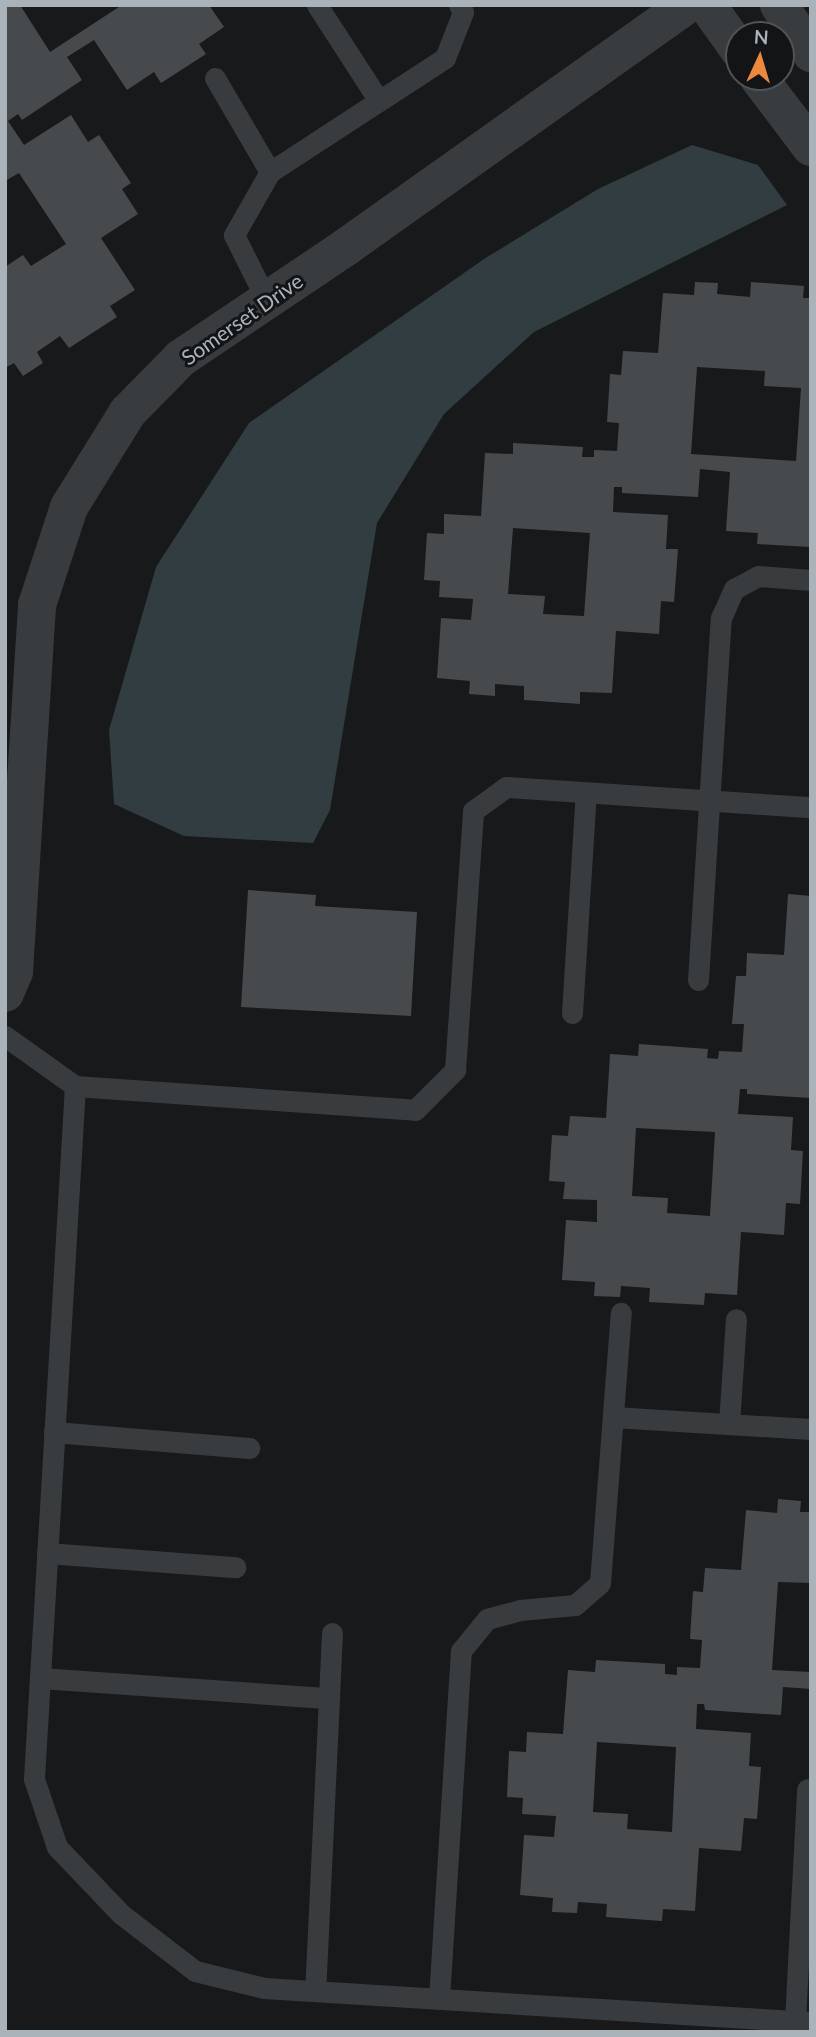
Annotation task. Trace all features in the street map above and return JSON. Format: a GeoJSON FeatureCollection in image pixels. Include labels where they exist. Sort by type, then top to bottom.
{"type":"FeatureCollection","features":[{"type":"Feature","properties":{"kind":"street","name":"Somerset Drive"},"geometry":{"type":"LineString","coordinates":[[5,993],[13,972],[37,605],[69,507],[128,412],[181,358],[267,301],[686,5]]}},
{"type":"Feature","properties":{"kind":"street"},"geometry":{"type":"LineString","coordinates":[[708,5],[725,30]]}},
{"type":"Feature","properties":{"kind":"street"},"geometry":{"type":"LineString","coordinates":[[779,5],[811,52]]}},
{"type":"Feature","properties":{"kind":"street"},"geometry":{"type":"LineString","coordinates":[[769,91],[811,147]]}},
{"type":"Feature","properties":{"kind":"lane"},"geometry":{"type":"LineString","coordinates":[[317,5],[379,101]]}},
{"type":"Feature","properties":{"kind":"lane"},"geometry":{"type":"LineString","coordinates":[[267,301],[234,235],[270,172],[445,58],[463,12],[459,5]]}},
{"type":"Feature","properties":{"kind":"lane"},"geometry":{"type":"LineString","coordinates":[[215,78],[270,172]]}},
{"type":"Feature","properties":{"kind":"lane"},"geometry":{"type":"LineString","coordinates":[[698,980],[721,618],[734,589],[758,576],[811,580]]}},
{"type":"Feature","properties":{"kind":"lane"},"geometry":{"type":"LineString","coordinates":[[5,1036],[75,1086],[415,1110],[455,1070],[473,811],[506,787],[811,807]]}},
{"type":"Feature","properties":{"kind":"lane"},"geometry":{"type":"LineString","coordinates":[[572,1013],[586,792]]}},
{"type":"Feature","properties":{"kind":"lane"},"geometry":{"type":"LineString","coordinates":[[75,1086],[34,1779],[57,1847],[121,1914],[195,1971],[264,1988],[803,2022],[807,1789]]}},
{"type":"Feature","properties":{"kind":"lane"},"geometry":{"type":"LineString","coordinates":[[439,1998],[461,1651],[487,1619],[520,1610],[575,1605],[600,1583],[621,1313]]}},
{"type":"Feature","properties":{"kind":"lane"},"geometry":{"type":"LineString","coordinates":[[729,1424],[736,1320]]}},
{"type":"Feature","properties":{"kind":"lane"},"geometry":{"type":"LineString","coordinates":[[613,1417],[811,1429]]}},
{"type":"Feature","properties":{"kind":"lane"},"geometry":{"type":"LineString","coordinates":[[54,1432],[249,1448]]}},
{"type":"Feature","properties":{"kind":"lane"},"geometry":{"type":"LineString","coordinates":[[47,1553],[235,1567]]}},
{"type":"Feature","properties":{"kind":"lane"},"geometry":{"type":"LineString","coordinates":[[316,1991],[332,1633]]}},
{"type":"Feature","properties":{"kind":"lane"},"geometry":{"type":"LineString","coordinates":[[40,1678],[329,1698]]}},
{"type":"Feature","properties":{"kind":"shaded area"},"geometry":{"type":"Polygon","coordinates":[[[692,145],[758,165],[787,205],[534,332],[444,414],[377,523],[330,810],[313,843],[184,836],[114,804],[109,730],[156,567],[249,423],[484,259],[598,189],[692,145]]]}},
{"type":"Feature","properties":{"kind":"building"},"geometry":{"type":"Polygon","coordinates":[[[5,5],[20,5],[50,52],[122,5],[209,5],[224,27],[199,44],[206,54],[161,83],[154,72],[127,90],[94,40],[67,57],[82,80],[22,120],[18,114],[8,121],[24,145],[71,115],[88,142],[99,135],[131,183],[122,189],[138,214],[101,238],[135,290],[110,306],[117,317],[69,348],[60,336],[37,352],[43,363],[23,376],[14,363],[5,368],[5,267],[23,255],[31,266],[66,244],[19,173],[5,181],[5,5]]]}},
{"type":"Feature","properties":{"kind":"building"},"geometry":{"type":"Polygon","coordinates":[[[695,282],[718,283],[717,294],[750,297],[751,282],[804,286],[803,298],[811,298],[811,547],[757,544],[758,533],[726,531],[730,472],[700,469],[698,497],[622,493],[622,487],[614,487],[613,512],[668,515],[666,549],[678,549],[674,602],[661,601],[659,634],[616,631],[612,693],[580,692],[580,704],[524,700],[524,686],[495,684],[495,696],[469,694],[470,681],[437,678],[441,618],[471,620],[473,599],[439,597],[440,581],[424,580],[427,533],[444,534],[444,514],[481,516],[485,453],[513,454],[513,443],[583,447],[582,457],[594,457],[594,450],[617,451],[619,423],[607,422],[610,374],[621,375],[623,351],[658,353],[663,293],[694,295],[695,282]],[[697,367],[691,454],[796,461],[801,388],[764,386],[765,371],[697,367]],[[513,528],[508,594],[545,596],[543,614],[584,616],[590,533],[513,528]]]}},
{"type":"Feature","properties":{"kind":"building"},"geometry":{"type":"Polygon","coordinates":[[[248,890],[316,895],[315,906],[417,912],[411,1016],[241,1007],[248,890]]]}},
{"type":"Feature","properties":{"kind":"building"},"geometry":{"type":"Polygon","coordinates":[[[788,894],[811,896],[811,1098],[747,1094],[747,1089],[740,1089],[738,1114],[793,1117],[791,1150],[803,1151],[800,1204],[786,1203],[784,1235],[741,1232],[737,1295],[705,1293],[704,1305],[649,1302],[650,1288],[621,1286],[620,1297],[594,1296],[595,1282],[562,1280],[566,1220],[597,1222],[597,1200],[563,1199],[565,1182],[549,1181],[552,1135],[568,1136],[570,1116],[606,1118],[610,1054],[638,1056],[639,1044],[708,1049],[707,1058],[718,1059],[719,1051],[742,1052],[744,1024],[732,1024],[736,976],[746,976],[747,953],[784,955],[788,894]],[[636,1128],[632,1196],[668,1198],[667,1213],[710,1216],[715,1132],[636,1128]]]}},
{"type":"Feature","properties":{"kind":"building"},"geometry":{"type":"Polygon","coordinates":[[[778,1499],[801,1501],[800,1512],[811,1512],[811,1583],[778,1582],[772,1670],[811,1672],[811,1689],[783,1687],[781,1715],[705,1710],[704,1704],[697,1704],[696,1729],[751,1733],[749,1766],[761,1767],[757,1819],[744,1818],[741,1851],[699,1848],[695,1911],[663,1909],[662,1921],[606,1917],[607,1904],[578,1902],[577,1913],[552,1912],[553,1898],[520,1895],[524,1835],[554,1837],[556,1816],[522,1814],[523,1798],[507,1797],[509,1751],[526,1752],[527,1732],[563,1734],[568,1670],[595,1672],[596,1660],[665,1664],[665,1674],[677,1675],[677,1667],[700,1668],[702,1640],[690,1639],[693,1591],[703,1592],[705,1568],[741,1570],[746,1510],[777,1513],[778,1499]],[[597,1742],[593,1812],[628,1814],[627,1829],[672,1832],[676,1747],[597,1742]]]}}]}
